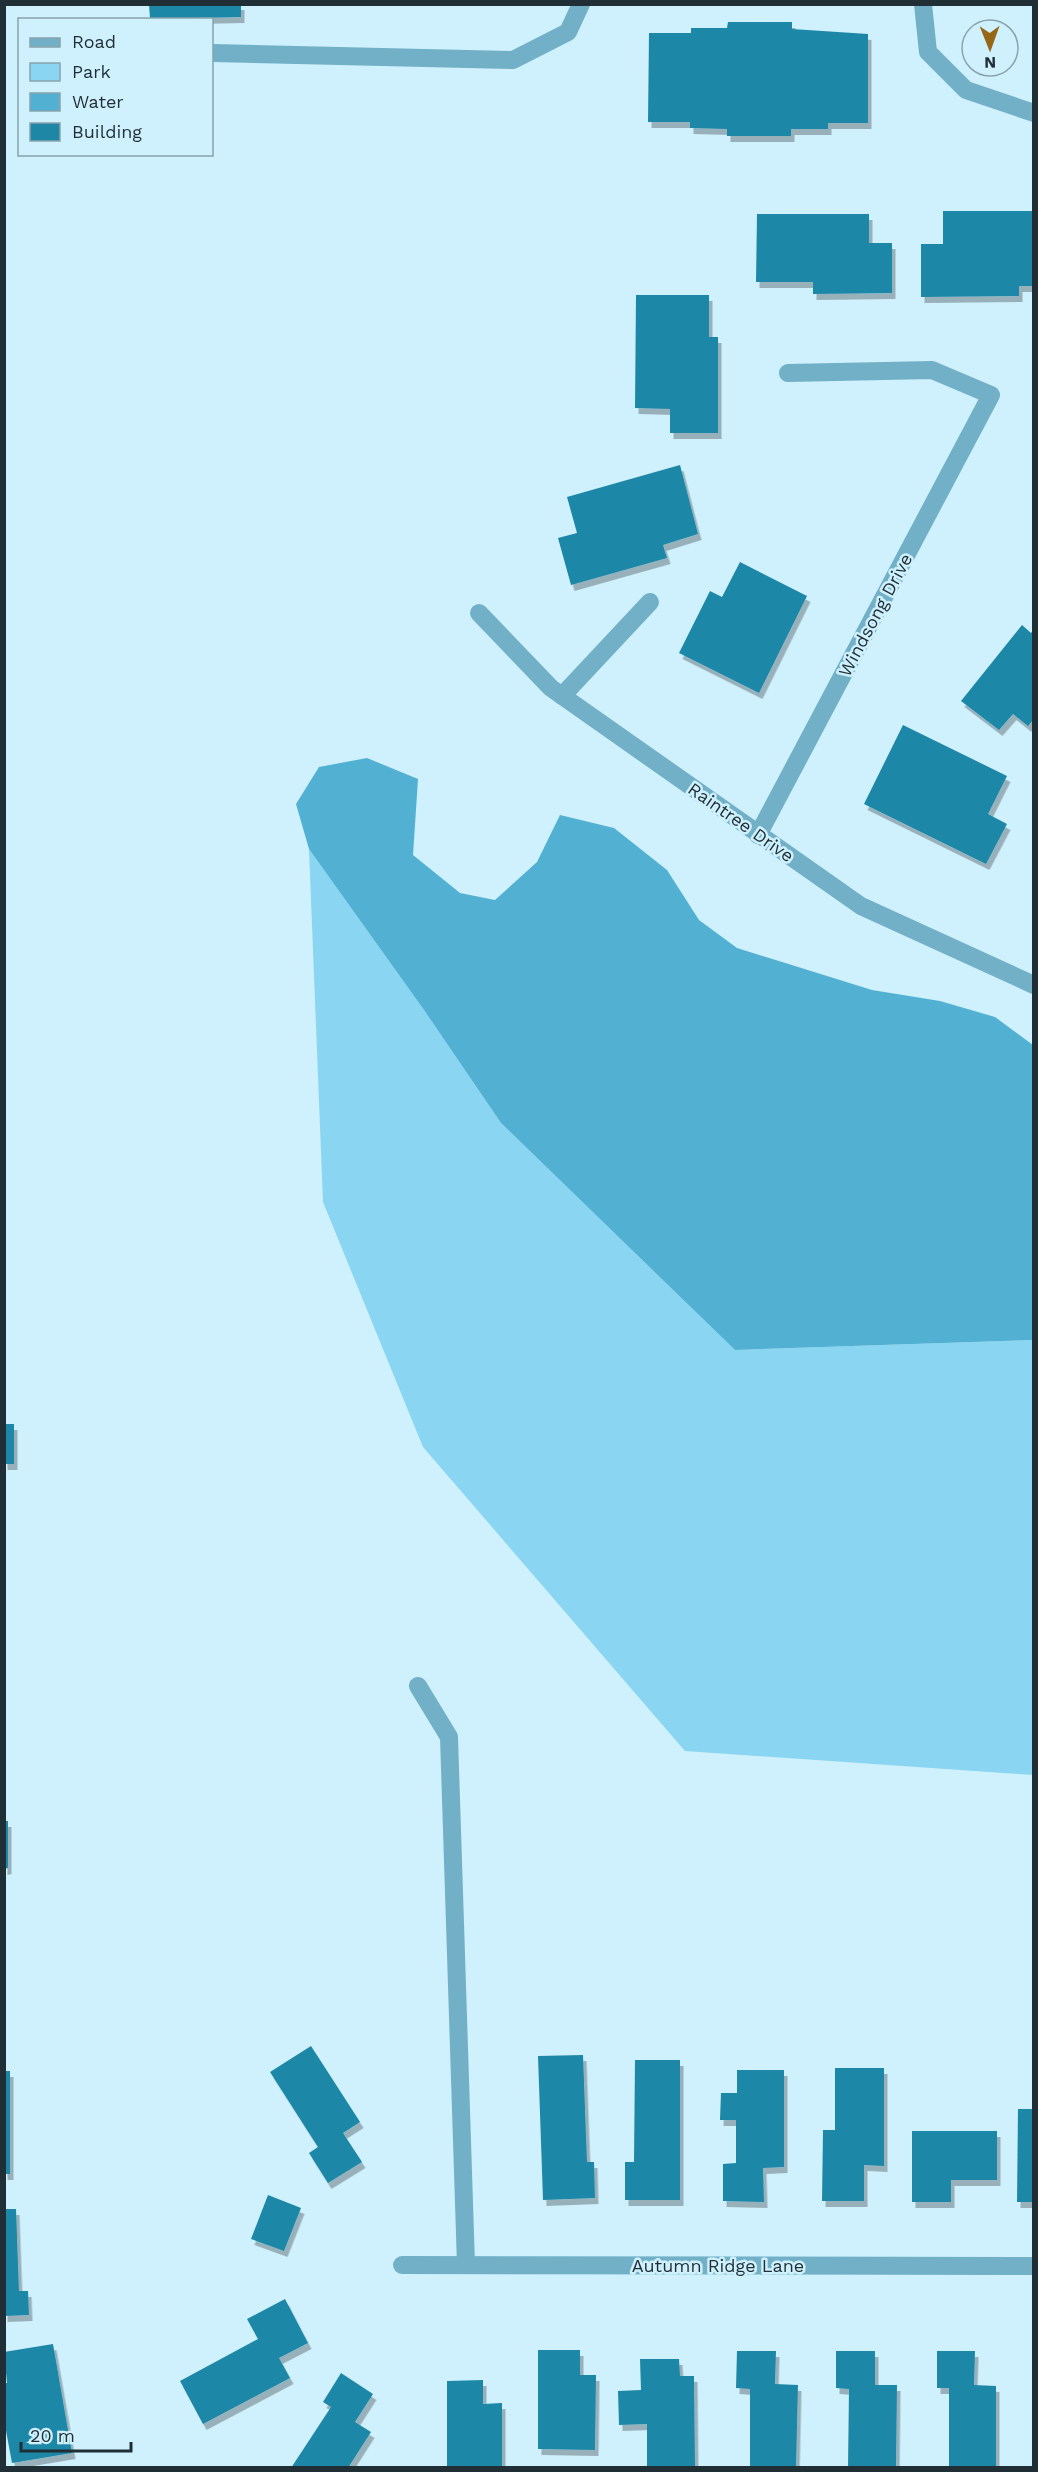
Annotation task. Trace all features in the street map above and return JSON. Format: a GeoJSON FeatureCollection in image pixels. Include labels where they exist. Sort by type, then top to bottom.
{"type":"FeatureCollection","features":[{"type":"Feature","properties":{"kind":"street"},"geometry":{"type":"LineString","coordinates":[[213,53],[513,60],[568,32],[581,4]]}},
{"type":"Feature","properties":{"kind":"street"},"geometry":{"type":"LineString","coordinates":[[922,4],[928,52],[966,90],[1034,113]]}},
{"type":"Feature","properties":{"kind":"street","name":"Windsong Drive"},"geometry":{"type":"LineString","coordinates":[[758,835],[991,395],[932,370],[788,373]]}},
{"type":"Feature","properties":{"kind":"street"},"geometry":{"type":"LineString","coordinates":[[562,696],[650,602]]}},
{"type":"Feature","properties":{"kind":"street","name":"Raintree Drive"},"geometry":{"type":"LineString","coordinates":[[479,613],[551,688],[861,906],[1034,985]]}},
{"type":"Feature","properties":{"kind":"street"},"geometry":{"type":"LineString","coordinates":[[418,1686],[449,1737],[466,2265]]}},
{"type":"Feature","properties":{"kind":"street","name":"Autumn Ridge Lane"},"geometry":{"type":"LineString","coordinates":[[402,2265],[1034,2266]]}},
{"type":"Feature","properties":{"kind":"green space"},"geometry":{"type":"Polygon","coordinates":[[[309,849],[501,1123],[735,1350],[1033,1340],[1033,1775],[685,1751],[423,1447],[323,1202],[309,849]]]}},
{"type":"Feature","properties":{"kind":"water"},"geometry":{"type":"Polygon","coordinates":[[[367,758],[418,779],[413,855],[460,893],[495,900],[537,862],[560,815],[614,828],[667,870],[699,920],[737,948],[872,990],[940,1001],[995,1017],[1033,1045],[1033,1340],[735,1350],[501,1123],[309,849],[296,804],[319,767],[367,758]]]}},
{"type":"Feature","properties":{"kind":"building"},"geometry":{"type":"Polygon","coordinates":[[[149,4],[241,4],[241,17],[150,18],[149,4]]]}},
{"type":"Feature","properties":{"kind":"building"},"geometry":{"type":"Polygon","coordinates":[[[728,22],[792,22],[792,29],[868,34],[868,123],[828,123],[828,129],[791,129],[791,136],[727,136],[727,129],[690,128],[690,122],[648,122],[649,33],[691,33],[691,28],[727,28],[728,22]]]}},
{"type":"Feature","properties":{"kind":"building"},"geometry":{"type":"Polygon","coordinates":[[[943,211],[1034,211],[1034,286],[1019,286],[1019,296],[921,297],[921,244],[943,244],[943,211]]]}},
{"type":"Feature","properties":{"kind":"building"},"geometry":{"type":"Polygon","coordinates":[[[757,214],[869,214],[869,243],[892,243],[892,293],[813,294],[813,282],[756,282],[757,214]]]}},
{"type":"Feature","properties":{"kind":"building"},"geometry":{"type":"Polygon","coordinates":[[[636,295],[709,295],[709,337],[718,337],[718,433],[670,433],[670,409],[635,408],[636,295]]]}},
{"type":"Feature","properties":{"kind":"building"},"geometry":{"type":"Polygon","coordinates":[[[680,465],[698,534],[663,545],[667,558],[571,585],[558,538],[577,533],[567,497],[680,465]]]}},
{"type":"Feature","properties":{"kind":"building"},"geometry":{"type":"Polygon","coordinates":[[[740,562],[807,596],[759,693],[679,653],[710,591],[722,597],[740,562]]]}},
{"type":"Feature","properties":{"kind":"building"},"geometry":{"type":"Polygon","coordinates":[[[1022,625],[1031,633],[1034,629],[1034,719],[1028,726],[1013,714],[999,730],[961,701],[1022,625]]]}},
{"type":"Feature","properties":{"kind":"building"},"geometry":{"type":"Polygon","coordinates":[[[903,725],[1007,776],[988,814],[1007,824],[986,864],[864,804],[903,725]]]}},
{"type":"Feature","properties":{"kind":"building"},"geometry":{"type":"Polygon","coordinates":[[[4,1424],[14,1424],[14,1464],[4,1464],[4,1424]]]}},
{"type":"Feature","properties":{"kind":"building"},"geometry":{"type":"Polygon","coordinates":[[[4,1821],[8,1821],[8,1868],[4,1869],[4,1821]]]}},
{"type":"Feature","properties":{"kind":"building"},"geometry":{"type":"Polygon","coordinates":[[[311,2046],[360,2122],[343,2133],[362,2162],[328,2183],[309,2153],[318,2147],[270,2072],[311,2046]]]}},
{"type":"Feature","properties":{"kind":"building"},"geometry":{"type":"Polygon","coordinates":[[[583,2055],[587,2162],[594,2162],[595,2198],[543,2200],[538,2056],[583,2055]]]}},
{"type":"Feature","properties":{"kind":"building"},"geometry":{"type":"Polygon","coordinates":[[[635,2060],[680,2060],[680,2200],[625,2200],[625,2162],[634,2162],[635,2060]]]}},
{"type":"Feature","properties":{"kind":"building"},"geometry":{"type":"Polygon","coordinates":[[[835,2068],[884,2068],[884,2166],[864,2165],[864,2201],[822,2201],[823,2130],[835,2130],[835,2068]]]}},
{"type":"Feature","properties":{"kind":"building"},"geometry":{"type":"Polygon","coordinates":[[[737,2070],[784,2070],[784,2167],[763,2168],[764,2202],[723,2201],[723,2164],[736,2163],[736,2120],[720,2120],[721,2093],[737,2093],[737,2070]]]}},
{"type":"Feature","properties":{"kind":"building"},"geometry":{"type":"Polygon","coordinates":[[[4,2071],[10,2071],[10,2174],[4,2174],[4,2071]]]}},
{"type":"Feature","properties":{"kind":"building"},"geometry":{"type":"Polygon","coordinates":[[[1018,2109],[1034,2109],[1034,2202],[1017,2202],[1018,2109]]]}},
{"type":"Feature","properties":{"kind":"building"},"geometry":{"type":"Polygon","coordinates":[[[912,2131],[997,2131],[997,2180],[951,2180],[951,2202],[912,2202],[912,2131]]]}},
{"type":"Feature","properties":{"kind":"building"},"geometry":{"type":"Polygon","coordinates":[[[268,2195],[301,2208],[284,2251],[251,2239],[268,2195]]]}},
{"type":"Feature","properties":{"kind":"building"},"geometry":{"type":"Polygon","coordinates":[[[4,2209],[16,2209],[19,2291],[28,2291],[29,2315],[4,2316],[4,2209]]]}},
{"type":"Feature","properties":{"kind":"building"},"geometry":{"type":"Polygon","coordinates":[[[285,2299],[308,2343],[279,2358],[290,2378],[203,2424],[180,2381],[258,2339],[247,2319],[285,2299]]]}},
{"type":"Feature","properties":{"kind":"building"},"geometry":{"type":"Polygon","coordinates":[[[53,2344],[72,2453],[12,2463],[4,2420],[4,2383],[7,2383],[4,2352],[53,2344]]]}},
{"type":"Feature","properties":{"kind":"building"},"geometry":{"type":"Polygon","coordinates":[[[538,2350],[580,2350],[580,2375],[596,2375],[595,2450],[538,2449],[538,2350]]]}},
{"type":"Feature","properties":{"kind":"building"},"geometry":{"type":"Polygon","coordinates":[[[737,2351],[776,2351],[775,2384],[798,2385],[796,2468],[750,2468],[750,2389],[736,2388],[737,2351]]]}},
{"type":"Feature","properties":{"kind":"building"},"geometry":{"type":"Polygon","coordinates":[[[836,2351],[875,2351],[875,2385],[897,2385],[896,2468],[848,2468],[849,2389],[836,2388],[836,2351]]]}},
{"type":"Feature","properties":{"kind":"building"},"geometry":{"type":"Polygon","coordinates":[[[937,2351],[975,2351],[974,2385],[996,2386],[996,2468],[949,2468],[949,2388],[937,2388],[937,2351]]]}},
{"type":"Feature","properties":{"kind":"building"},"geometry":{"type":"Polygon","coordinates":[[[640,2359],[679,2359],[680,2376],[694,2376],[695,2468],[647,2468],[647,2424],[619,2425],[618,2391],[641,2390],[640,2359]]]}},
{"type":"Feature","properties":{"kind":"building"},"geometry":{"type":"Polygon","coordinates":[[[341,2373],[373,2394],[355,2422],[371,2432],[348,2468],[291,2468],[331,2407],[323,2402],[341,2373]]]}},
{"type":"Feature","properties":{"kind":"building"},"geometry":{"type":"Polygon","coordinates":[[[483,2380],[483,2404],[502,2403],[502,2468],[447,2468],[447,2381],[483,2380]]]}}]}
